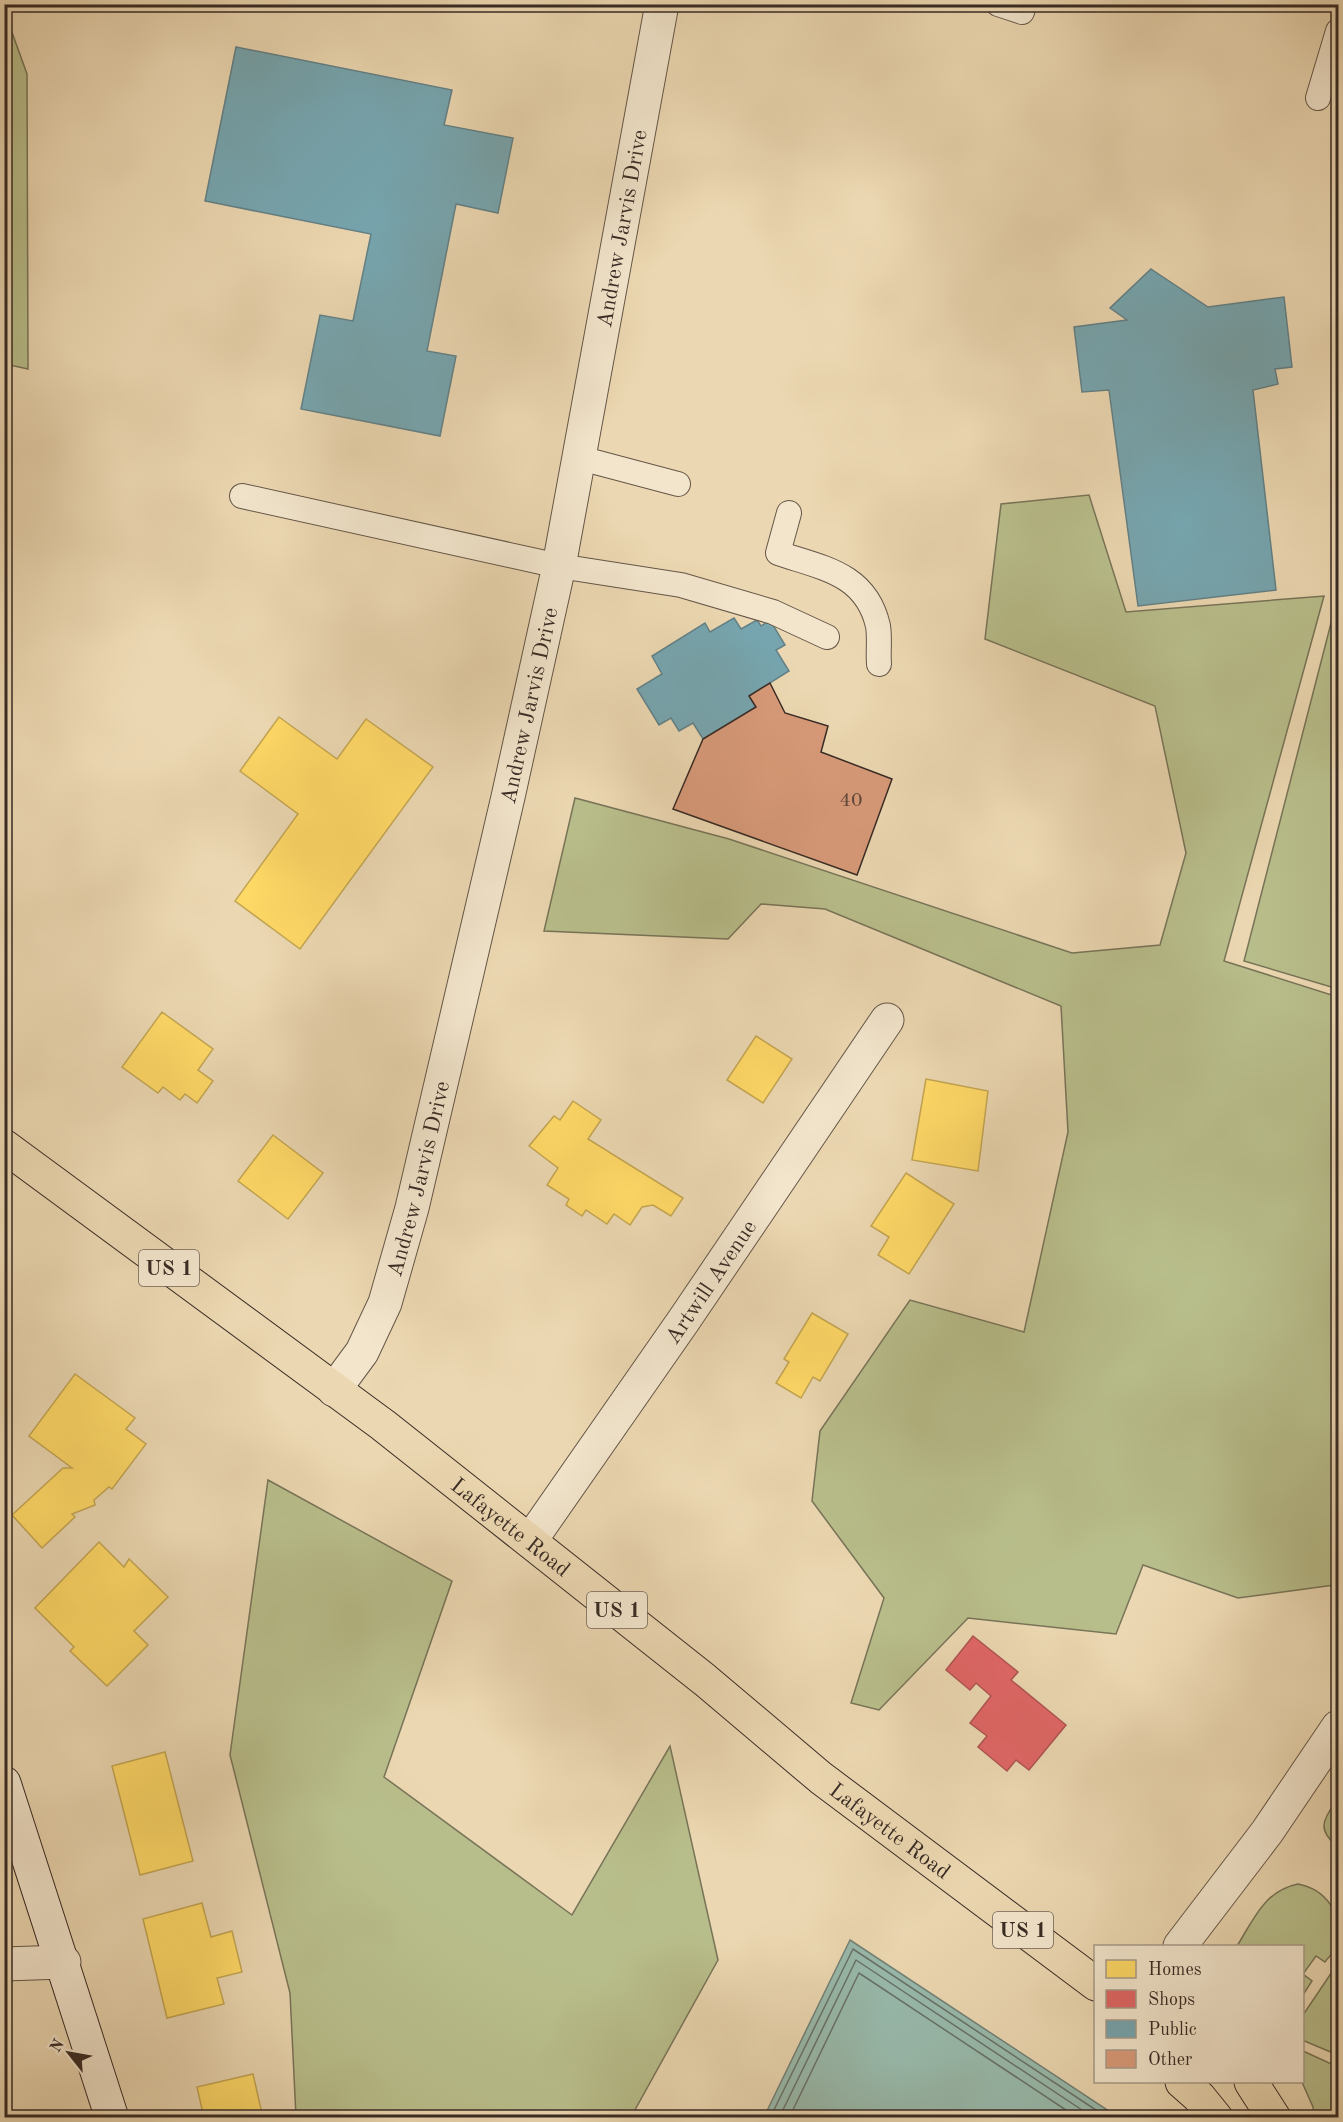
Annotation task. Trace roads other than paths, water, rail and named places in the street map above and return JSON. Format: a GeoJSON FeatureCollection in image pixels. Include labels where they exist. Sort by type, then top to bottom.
{"type":"FeatureCollection","features":[{"type":"Feature","properties":{"kind":"main road","name":"Lafayette Road"},"geometry":{"type":"LineString","coordinates":[[4,1146],[334,1390],[705,1680],[821,1778],[1094,1983]]}},
{"type":"Feature","properties":{"kind":"main road"},"geometry":{"type":"LineString","coordinates":[[1183,2083],[1216,2118]]}},
{"type":"Feature","properties":{"kind":"main road"},"geometry":{"type":"LineString","coordinates":[[1252,2083],[1274,2118]]}},
{"type":"Feature","properties":{"kind":"street","name":"Andrew Jarvis Drive"},"geometry":{"type":"LineString","coordinates":[[334,1390],[362,1352],[385,1303],[412,1208],[559,567],[662,4]]}},
{"type":"Feature","properties":{"kind":"street","name":"Artwill Avenue"},"geometry":{"type":"LineString","coordinates":[[530,1541],[691,1311],[887,1020]]}},
{"type":"Feature","properties":{"kind":"street"},"geometry":{"type":"LineString","coordinates":[[1182,1945],[1267,1832],[1338,1727]]}},
{"type":"Feature","properties":{"kind":"street"},"geometry":{"type":"LineString","coordinates":[[4,1783],[64,1962],[112,2118]]}},
{"type":"Feature","properties":{"kind":"street"},"geometry":{"type":"LineString","coordinates":[[4,1964],[64,1962]]}},
{"type":"Feature","properties":{"kind":"lane"},"geometry":{"type":"LineString","coordinates":[[998,4],[1023,8]]}},
{"type":"Feature","properties":{"kind":"lane"},"geometry":{"type":"LineString","coordinates":[[1318,98],[1338,32]]}},
{"type":"Feature","properties":{"kind":"lane"},"geometry":{"type":"LineString","coordinates":[[580,458],[678,484]]}},
{"type":"Feature","properties":{"kind":"lane"},"geometry":{"type":"LineString","coordinates":[[242,496],[559,567],[681,585],[773,612],[827,637]]}},
{"type":"Feature","properties":{"kind":"lane"},"geometry":{"type":"LineString","coordinates":[[789,513],[778,553],[849,578],[867,599],[878,627],[879,664]]}},
{"type":"Feature","properties":{"kind":"water"},"geometry":{"type":"Polygon","coordinates":[[[850,1940],[1118,2117],[764,2117],[850,1940]]]}}]}
